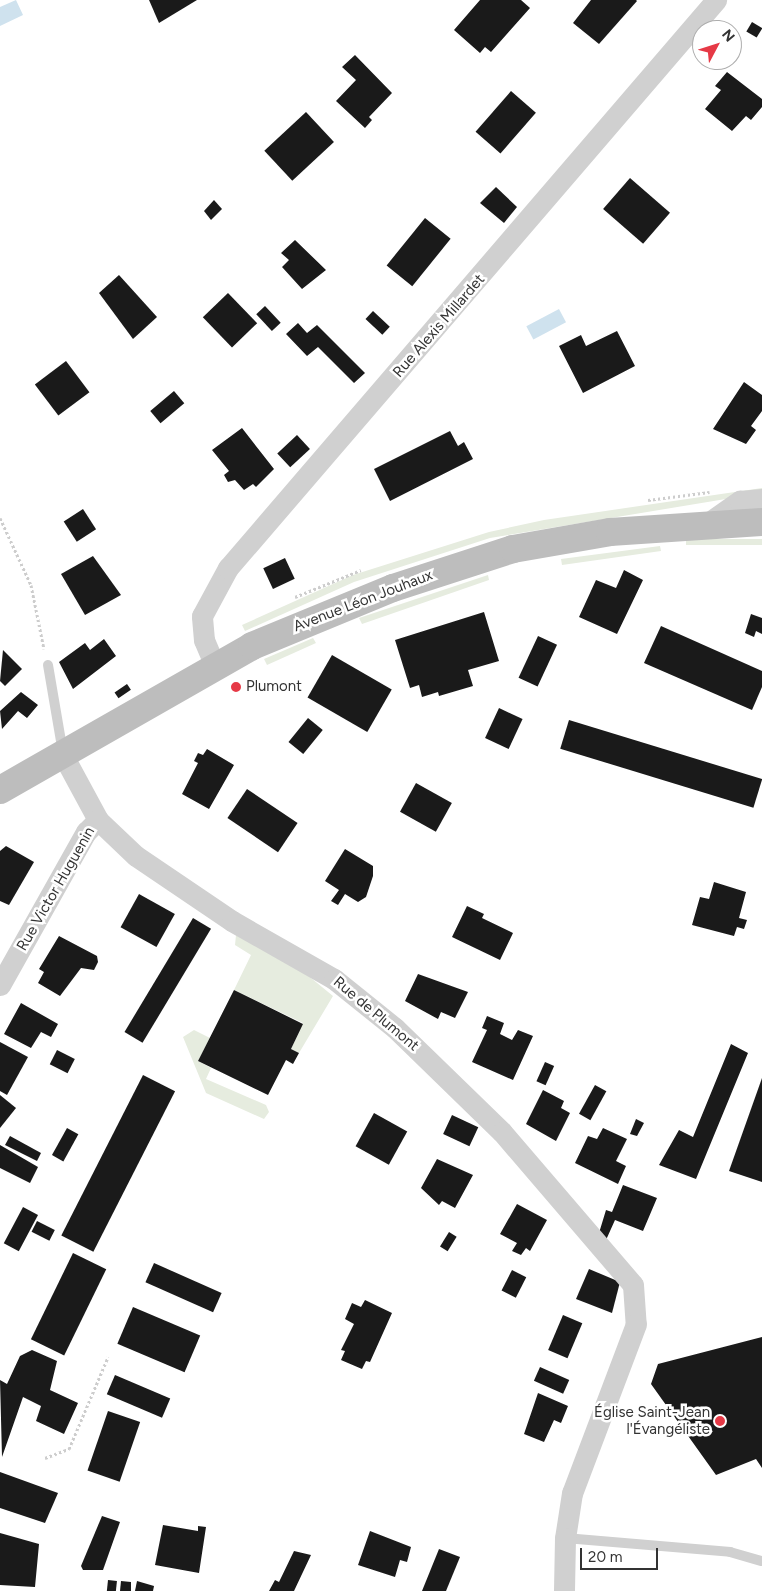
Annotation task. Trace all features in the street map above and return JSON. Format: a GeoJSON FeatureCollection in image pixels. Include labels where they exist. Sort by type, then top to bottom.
{"type":"FeatureCollection","features":[{"type":"Feature","properties":{"kind":"main road","name":"Avenue Léon Jouhaux"},"geometry":{"type":"LineString","coordinates":[[0,790],[64,757],[215,666],[327,612],[513,549],[610,532],[708,523],[762,522]]}},
{"type":"Feature","properties":{"kind":"street","name":"Rue Alexis Millardet"},"geometry":{"type":"LineString","coordinates":[[215,666],[204,640],[202,616],[228,568],[716,0]]}},
{"type":"Feature","properties":{"kind":"street"},"geometry":{"type":"LineString","coordinates":[[708,523],[740,501],[762,499]]}},
{"type":"Feature","properties":{"kind":"street","name":"Rue de Plumont"},"geometry":{"type":"LineString","coordinates":[[64,757],[98,820],[168,881],[283,946],[355,994],[502,1132],[636,1293],[636,1324],[578,1474],[565,1538]]}},
{"type":"Feature","properties":{"kind":"street","name":"Rue Victor Huguenin"},"geometry":{"type":"LineString","coordinates":[[0,985],[86,832],[98,820]]}},
{"type":"Feature","properties":{"kind":"street"},"geometry":{"type":"LineString","coordinates":[[564,1591],[565,1538]]}},
{"type":"Feature","properties":{"kind":"lane"},"geometry":{"type":"LineString","coordinates":[[48,665],[64,757]]}},
{"type":"Feature","properties":{"kind":"lane"},"geometry":{"type":"LineString","coordinates":[[565,1538],[730,1552],[762,1562]]}},
{"type":"Feature","properties":{"kind":"path"},"geometry":{"type":"LineString","coordinates":[[0,518],[31,585],[48,665]]}},
{"type":"Feature","properties":{"kind":"path"},"geometry":{"type":"LineString","coordinates":[[45,1458],[69,1449],[108,1357]]}},
{"type":"Feature","properties":{"kind":"shaded area"},"geometry":{"type":"Polygon","coordinates":[[[762,488],[762,493],[490,538],[354,582],[245,631],[242,625],[353,575],[489,532],[544,520],[762,488]]]}},
{"type":"Feature","properties":{"kind":"shaded area"},"geometry":{"type":"Polygon","coordinates":[[[686,539],[762,539],[762,545],[686,545],[686,539]]]}},
{"type":"Feature","properties":{"kind":"shaded area"},"geometry":{"type":"Polygon","coordinates":[[[660,546],[661,551],[562,565],[561,559],[660,546]]]}},
{"type":"Feature","properties":{"kind":"shaded area"},"geometry":{"type":"Polygon","coordinates":[[[488,575],[489,580],[362,624],[359,618],[488,575]]]}},
{"type":"Feature","properties":{"kind":"shaded area"},"geometry":{"type":"Polygon","coordinates":[[[313,638],[316,643],[267,665],[264,659],[313,638]]]}},
{"type":"Feature","properties":{"kind":"shaded area"},"geometry":{"type":"Polygon","coordinates":[[[236,935],[289,960],[333,996],[299,1053],[291,1049],[303,1023],[234,990],[251,955],[235,945],[236,935]]]}},
{"type":"Feature","properties":{"kind":"shaded area"},"geometry":{"type":"Polygon","coordinates":[[[194,1030],[210,1038],[198,1061],[211,1068],[206,1079],[266,1105],[269,1112],[264,1119],[206,1093],[183,1037],[194,1030]]]}},
{"type":"Feature","properties":{"kind":"water"},"geometry":{"type":"Polygon","coordinates":[[[16,0],[23,15],[0,26],[0,7],[16,0]]]}},
{"type":"Feature","properties":{"kind":"water"},"geometry":{"type":"Polygon","coordinates":[[[559,309],[566,322],[533,340],[526,326],[559,309]]]}},
{"type":"Feature","properties":{"kind":"building"},"geometry":{"type":"Polygon","coordinates":[[[149,0],[197,0],[159,23],[149,0]]]}},
{"type":"Feature","properties":{"kind":"building"},"geometry":{"type":"Polygon","coordinates":[[[480,0],[521,0],[530,8],[491,52],[485,47],[480,53],[454,30],[480,0]]]}},
{"type":"Feature","properties":{"kind":"building"},"geometry":{"type":"Polygon","coordinates":[[[591,0],[637,1],[599,44],[573,23],[591,0]]]}},
{"type":"Feature","properties":{"kind":"building"},"geometry":{"type":"Polygon","coordinates":[[[752,22],[762,28],[757,38],[746,31],[752,22]]]}},
{"type":"Feature","properties":{"kind":"building"},"geometry":{"type":"Polygon","coordinates":[[[355,55],[392,93],[369,117],[372,120],[365,128],[336,101],[356,80],[342,67],[355,55]]]}},
{"type":"Feature","properties":{"kind":"building"},"geometry":{"type":"Polygon","coordinates":[[[727,72],[762,99],[762,107],[751,120],[746,116],[732,131],[705,109],[721,90],[715,86],[727,72]]]}},
{"type":"Feature","properties":{"kind":"building"},"geometry":{"type":"Polygon","coordinates":[[[511,91],[536,113],[500,153],[476,132],[511,91]]]}},
{"type":"Feature","properties":{"kind":"building"},"geometry":{"type":"Polygon","coordinates":[[[306,112],[334,142],[292,181],[264,151],[306,112]]]}},
{"type":"Feature","properties":{"kind":"building"},"geometry":{"type":"Polygon","coordinates":[[[630,178],[670,213],[643,244],[603,209],[630,178]]]}},
{"type":"Feature","properties":{"kind":"building"},"geometry":{"type":"Polygon","coordinates":[[[496,187],[517,207],[504,223],[480,203],[496,187]]]}},
{"type":"Feature","properties":{"kind":"building"},"geometry":{"type":"Polygon","coordinates":[[[214,200],[222,209],[211,220],[204,211],[214,200]]]}},
{"type":"Feature","properties":{"kind":"building"},"geometry":{"type":"Polygon","coordinates":[[[425,218],[451,239],[412,286],[387,265],[425,218]]]}},
{"type":"Feature","properties":{"kind":"building"},"geometry":{"type":"Polygon","coordinates":[[[295,240],[326,270],[302,289],[282,267],[289,260],[281,253],[295,240]]]}},
{"type":"Feature","properties":{"kind":"building"},"geometry":{"type":"Polygon","coordinates":[[[119,275],[157,317],[133,339],[99,293],[119,275]]]}},
{"type":"Feature","properties":{"kind":"building"},"geometry":{"type":"Polygon","coordinates":[[[228,293],[257,323],[232,348],[203,317],[228,293]]]}},
{"type":"Feature","properties":{"kind":"building"},"geometry":{"type":"Polygon","coordinates":[[[265,306],[281,323],[272,331],[256,314],[265,306]]]}},
{"type":"Feature","properties":{"kind":"building"},"geometry":{"type":"Polygon","coordinates":[[[373,311],[390,327],[382,335],[365,319],[373,311]]]}},
{"type":"Feature","properties":{"kind":"building"},"geometry":{"type":"Polygon","coordinates":[[[298,323],[307,333],[317,325],[365,373],[354,383],[318,347],[307,356],[286,334],[298,323]]]}},
{"type":"Feature","properties":{"kind":"building"},"geometry":{"type":"Polygon","coordinates":[[[617,331],[635,366],[583,393],[559,346],[581,335],[586,346],[617,331]]]}},
{"type":"Feature","properties":{"kind":"building"},"geometry":{"type":"Polygon","coordinates":[[[66,361],[89,392],[58,416],[35,384],[66,361]]]}},
{"type":"Feature","properties":{"kind":"building"},"geometry":{"type":"Polygon","coordinates":[[[744,382],[762,395],[762,411],[751,426],[756,430],[746,444],[713,429],[744,382]]]}},
{"type":"Feature","properties":{"kind":"building"},"geometry":{"type":"Polygon","coordinates":[[[174,391],[184,403],[161,423],[150,411],[174,391]]]}},
{"type":"Feature","properties":{"kind":"building"},"geometry":{"type":"Polygon","coordinates":[[[242,428],[274,469],[256,487],[253,484],[244,490],[235,480],[228,482],[224,475],[229,471],[212,450],[242,428]]]}},
{"type":"Feature","properties":{"kind":"building"},"geometry":{"type":"Polygon","coordinates":[[[450,431],[458,446],[464,442],[473,459],[390,501],[374,469],[450,431]]]}},
{"type":"Feature","properties":{"kind":"building"},"geometry":{"type":"Polygon","coordinates":[[[297,435],[310,449],[290,467],[277,453],[297,435]]]}},
{"type":"Feature","properties":{"kind":"building"},"geometry":{"type":"Polygon","coordinates":[[[83,509],[96,529],[77,542],[64,522],[83,509]]]}},
{"type":"Feature","properties":{"kind":"building"},"geometry":{"type":"Polygon","coordinates":[[[93,556],[121,595],[85,615],[61,574],[93,556]]]}},
{"type":"Feature","properties":{"kind":"building"},"geometry":{"type":"Polygon","coordinates":[[[285,558],[295,579],[273,589],[263,568],[285,558]]]}},
{"type":"Feature","properties":{"kind":"building"},"geometry":{"type":"Polygon","coordinates":[[[624,570],[643,580],[617,634],[579,617],[596,580],[616,588],[624,570]]]}},
{"type":"Feature","properties":{"kind":"building"},"geometry":{"type":"Polygon","coordinates":[[[484,612],[499,661],[468,670],[473,686],[439,696],[438,692],[422,697],[419,685],[410,688],[395,640],[484,612]]]}},
{"type":"Feature","properties":{"kind":"building"},"geometry":{"type":"Polygon","coordinates":[[[751,614],[762,618],[762,634],[756,631],[754,637],[745,633],[751,614]]]}},
{"type":"Feature","properties":{"kind":"building"},"geometry":{"type":"Polygon","coordinates":[[[661,626],[762,671],[762,687],[752,710],[644,663],[661,626]]]}},
{"type":"Feature","properties":{"kind":"building"},"geometry":{"type":"Polygon","coordinates":[[[538,636],[557,645],[538,687],[519,678],[538,636]]]}},
{"type":"Feature","properties":{"kind":"building"},"geometry":{"type":"Polygon","coordinates":[[[104,639],[116,656],[73,689],[59,662],[85,643],[90,650],[104,639]]]}},
{"type":"Feature","properties":{"kind":"building"},"geometry":{"type":"Polygon","coordinates":[[[3,650],[22,669],[5,686],[0,681],[3,650]]]}},
{"type":"Feature","properties":{"kind":"building"},"geometry":{"type":"Polygon","coordinates":[[[332,655],[392,690],[367,732],[308,697],[332,655]]]}},
{"type":"Feature","properties":{"kind":"building"},"geometry":{"type":"Polygon","coordinates":[[[127,684],[131,690],[118,698],[115,692],[127,684]]]}},
{"type":"Feature","properties":{"kind":"building"},"geometry":{"type":"Polygon","coordinates":[[[21,692],[38,705],[27,718],[18,711],[2,729],[0,711],[21,692]]]}},
{"type":"Feature","properties":{"kind":"building"},"geometry":{"type":"Polygon","coordinates":[[[499,708],[523,719],[509,749],[485,738],[499,708]]]}},
{"type":"Feature","properties":{"kind":"building"},"geometry":{"type":"Polygon","coordinates":[[[308,718],[323,730],[303,754],[288,742],[308,718]]]}},
{"type":"Feature","properties":{"kind":"building"},"geometry":{"type":"Polygon","coordinates":[[[569,720],[762,779],[753,808],[560,749],[569,720]]]}},
{"type":"Feature","properties":{"kind":"building"},"geometry":{"type":"Polygon","coordinates":[[[207,749],[234,765],[209,809],[182,794],[198,763],[194,761],[198,753],[203,755],[207,749]]]}},
{"type":"Feature","properties":{"kind":"building"},"geometry":{"type":"Polygon","coordinates":[[[416,783],[452,803],[436,832],[400,812],[416,783]]]}},
{"type":"Feature","properties":{"kind":"building"},"geometry":{"type":"Polygon","coordinates":[[[247,789],[298,823],[278,852],[227,818],[247,789]]]}},
{"type":"Feature","properties":{"kind":"building"},"geometry":{"type":"Polygon","coordinates":[[[6,846],[34,862],[9,905],[0,901],[0,851],[6,846]]]}},
{"type":"Feature","properties":{"kind":"building"},"geometry":{"type":"Polygon","coordinates":[[[345,849],[373,866],[373,876],[366,897],[358,902],[345,894],[338,905],[331,901],[339,890],[325,881],[345,849]]]}},
{"type":"Feature","properties":{"kind":"building"},"geometry":{"type":"Polygon","coordinates":[[[714,882],[746,892],[739,918],[747,920],[744,929],[737,927],[734,936],[692,925],[700,897],[709,899],[714,882]]]}},
{"type":"Feature","properties":{"kind":"building"},"geometry":{"type":"Polygon","coordinates":[[[139,894],[175,914],[156,947],[121,927],[139,894]]]}},
{"type":"Feature","properties":{"kind":"building"},"geometry":{"type":"Polygon","coordinates":[[[467,906],[484,914],[482,918],[513,933],[500,960],[452,937],[467,906]]]}},
{"type":"Feature","properties":{"kind":"building"},"geometry":{"type":"Polygon","coordinates":[[[193,918],[211,929],[143,1043],[124,1032],[193,918]]]}},
{"type":"Feature","properties":{"kind":"building"},"geometry":{"type":"Polygon","coordinates":[[[59,936],[97,956],[98,962],[94,970],[81,968],[60,996],[38,983],[44,972],[39,969],[59,936]]]}},
{"type":"Feature","properties":{"kind":"building"},"geometry":{"type":"Polygon","coordinates":[[[418,974],[468,992],[455,1018],[441,1012],[438,1019],[405,1001],[418,974]]]}},
{"type":"Feature","properties":{"kind":"building"},"geometry":{"type":"Polygon","coordinates":[[[234,990],[303,1024],[291,1049],[299,1053],[293,1064],[286,1060],[268,1095],[198,1061],[234,990]]]}},
{"type":"Feature","properties":{"kind":"building"},"geometry":{"type":"Polygon","coordinates":[[[21,1003],[58,1024],[51,1037],[41,1032],[31,1048],[4,1034],[21,1003]]]}},
{"type":"Feature","properties":{"kind":"building"},"geometry":{"type":"Polygon","coordinates":[[[487,1016],[504,1023],[500,1034],[512,1040],[518,1030],[533,1036],[513,1080],[472,1062],[487,1030],[482,1028],[487,1016]]]}},
{"type":"Feature","properties":{"kind":"building"},"geometry":{"type":"Polygon","coordinates":[[[0,1042],[28,1057],[7,1095],[0,1091],[0,1042]]]}},
{"type":"Feature","properties":{"kind":"building"},"geometry":{"type":"Polygon","coordinates":[[[731,1044],[748,1053],[696,1179],[659,1165],[679,1130],[693,1137],[731,1044]]]}},
{"type":"Feature","properties":{"kind":"building"},"geometry":{"type":"Polygon","coordinates":[[[57,1050],[75,1059],[68,1073],[50,1064],[57,1050]]]}},
{"type":"Feature","properties":{"kind":"building"},"geometry":{"type":"Polygon","coordinates":[[[545,1062],[554,1066],[546,1085],[536,1081],[545,1062]]]}},
{"type":"Feature","properties":{"kind":"building"},"geometry":{"type":"Polygon","coordinates":[[[143,1075],[175,1091],[93,1252],[61,1235],[143,1075]]]}},
{"type":"Feature","properties":{"kind":"building"},"geometry":{"type":"Polygon","coordinates":[[[762,1078],[762,1182],[729,1171],[762,1078]]]}},
{"type":"Feature","properties":{"kind":"building"},"geometry":{"type":"Polygon","coordinates":[[[595,1085],[606,1091],[590,1120],[579,1114],[595,1085]]]}},
{"type":"Feature","properties":{"kind":"building"},"geometry":{"type":"Polygon","coordinates":[[[543,1090],[564,1101],[561,1108],[570,1113],[556,1141],[526,1124],[543,1090]]]}},
{"type":"Feature","properties":{"kind":"building"},"geometry":{"type":"Polygon","coordinates":[[[0,1095],[16,1108],[0,1128],[0,1095]]]}},
{"type":"Feature","properties":{"kind":"building"},"geometry":{"type":"Polygon","coordinates":[[[374,1113],[407,1131],[389,1165],[356,1146],[374,1113]]]}},
{"type":"Feature","properties":{"kind":"building"},"geometry":{"type":"Polygon","coordinates":[[[452,1115],[478,1127],[469,1146],[443,1134],[452,1115]]]}},
{"type":"Feature","properties":{"kind":"building"},"geometry":{"type":"Polygon","coordinates":[[[636,1119],[644,1123],[637,1136],[630,1134],[636,1119]]]}},
{"type":"Feature","properties":{"kind":"building"},"geometry":{"type":"Polygon","coordinates":[[[67,1128],[78,1134],[63,1161],[52,1155],[67,1128]]]}},
{"type":"Feature","properties":{"kind":"building"},"geometry":{"type":"Polygon","coordinates":[[[603,1128],[627,1139],[616,1161],[626,1166],[618,1184],[575,1163],[588,1136],[597,1139],[603,1128]]]}},
{"type":"Feature","properties":{"kind":"building"},"geometry":{"type":"Polygon","coordinates":[[[10,1136],[41,1153],[37,1161],[5,1145],[10,1136]]]}},
{"type":"Feature","properties":{"kind":"building"},"geometry":{"type":"Polygon","coordinates":[[[0,1145],[38,1167],[30,1183],[0,1168],[0,1145]]]}},
{"type":"Feature","properties":{"kind":"building"},"geometry":{"type":"Polygon","coordinates":[[[437,1159],[473,1175],[455,1208],[442,1201],[439,1205],[421,1188],[437,1159]]]}},
{"type":"Feature","properties":{"kind":"building"},"geometry":{"type":"Polygon","coordinates":[[[623,1185],[657,1198],[643,1231],[615,1220],[606,1240],[599,1233],[606,1210],[612,1212],[623,1185]]]}},
{"type":"Feature","properties":{"kind":"building"},"geometry":{"type":"Polygon","coordinates":[[[517,1204],[547,1220],[530,1251],[526,1248],[521,1255],[512,1251],[517,1243],[500,1234],[517,1204]]]}},
{"type":"Feature","properties":{"kind":"building"},"geometry":{"type":"Polygon","coordinates":[[[23,1207],[38,1215],[19,1251],[4,1243],[23,1207]]]}},
{"type":"Feature","properties":{"kind":"building"},"geometry":{"type":"Polygon","coordinates":[[[37,1221],[55,1230],[49,1241],[32,1232],[37,1221]]]}},
{"type":"Feature","properties":{"kind":"building"},"geometry":{"type":"Polygon","coordinates":[[[449,1232],[457,1237],[448,1251],[440,1246],[449,1232]]]}},
{"type":"Feature","properties":{"kind":"building"},"geometry":{"type":"Polygon","coordinates":[[[73,1253],[106,1269],[64,1356],[31,1339],[73,1253]]]}},
{"type":"Feature","properties":{"kind":"building"},"geometry":{"type":"Polygon","coordinates":[[[154,1263],[222,1293],[213,1312],[145,1282],[154,1263]]]}},
{"type":"Feature","properties":{"kind":"building"},"geometry":{"type":"Polygon","coordinates":[[[589,1269],[620,1282],[612,1313],[576,1299],[589,1269]]]}},
{"type":"Feature","properties":{"kind":"building"},"geometry":{"type":"Polygon","coordinates":[[[512,1270],[526,1277],[516,1298],[502,1290],[512,1270]]]}},
{"type":"Feature","properties":{"kind":"building"},"geometry":{"type":"Polygon","coordinates":[[[365,1300],[392,1313],[370,1362],[366,1361],[362,1369],[341,1360],[345,1351],[341,1350],[354,1324],[345,1319],[352,1303],[361,1307],[365,1300]]]}},
{"type":"Feature","properties":{"kind":"building"},"geometry":{"type":"Polygon","coordinates":[[[133,1307],[200,1336],[185,1372],[117,1344],[133,1307]]]}},
{"type":"Feature","properties":{"kind":"building"},"geometry":{"type":"Polygon","coordinates":[[[563,1315],[582,1323],[567,1358],[548,1350],[563,1315]]]}},
{"type":"Feature","properties":{"kind":"building","name":"Église Saint-Jean l'Évangéliste"},"geometry":{"type":"Polygon","coordinates":[[[762,1337],[762,1468],[756,1459],[716,1475],[651,1384],[658,1364],[762,1337]]]}},
{"type":"Feature","properties":{"kind":"building"},"geometry":{"type":"Polygon","coordinates":[[[32,1350],[57,1361],[50,1390],[78,1403],[64,1434],[36,1421],[41,1406],[23,1397],[2,1457],[0,1380],[7,1384],[20,1356],[32,1350]]]}},
{"type":"Feature","properties":{"kind":"building"},"geometry":{"type":"Polygon","coordinates":[[[540,1367],[569,1380],[563,1394],[534,1381],[540,1367]]]}},
{"type":"Feature","properties":{"kind":"building"},"geometry":{"type":"Polygon","coordinates":[[[115,1375],[170,1398],[162,1418],[107,1394],[115,1375]]]}},
{"type":"Feature","properties":{"kind":"building"},"geometry":{"type":"Polygon","coordinates":[[[538,1393],[568,1406],[561,1423],[554,1420],[544,1442],[524,1434],[538,1393]]]}},
{"type":"Feature","properties":{"kind":"building"},"geometry":{"type":"Polygon","coordinates":[[[108,1411],[140,1422],[120,1482],[87,1471],[108,1411]]]}},
{"type":"Feature","properties":{"kind":"building"},"geometry":{"type":"Polygon","coordinates":[[[0,1472],[58,1493],[45,1523],[0,1508],[0,1472]]]}},
{"type":"Feature","properties":{"kind":"building"},"geometry":{"type":"Polygon","coordinates":[[[102,1516],[120,1522],[103,1570],[83,1570],[81,1566],[102,1516]]]}},
{"type":"Feature","properties":{"kind":"building"},"geometry":{"type":"Polygon","coordinates":[[[163,1525],[198,1531],[198,1526],[206,1527],[199,1573],[155,1565],[163,1525]]]}},
{"type":"Feature","properties":{"kind":"building"},"geometry":{"type":"Polygon","coordinates":[[[370,1531],[411,1547],[407,1562],[400,1560],[395,1577],[358,1565],[370,1531]]]}},
{"type":"Feature","properties":{"kind":"building"},"geometry":{"type":"Polygon","coordinates":[[[0,1533],[39,1544],[35,1587],[0,1585],[0,1533]]]}},
{"type":"Feature","properties":{"kind":"building"},"geometry":{"type":"Polygon","coordinates":[[[439,1549],[460,1557],[446,1591],[422,1591],[439,1549]]]}},
{"type":"Feature","properties":{"kind":"building"},"geometry":{"type":"Polygon","coordinates":[[[294,1551],[311,1555],[294,1591],[269,1591],[275,1580],[279,1582],[294,1551]]]}},
{"type":"Feature","properties":{"kind":"building"},"geometry":{"type":"Polygon","coordinates":[[[108,1580],[117,1581],[116,1591],[107,1591],[108,1580]]]}},
{"type":"Feature","properties":{"kind":"building"},"geometry":{"type":"Polygon","coordinates":[[[121,1581],[131,1582],[131,1591],[120,1591],[121,1581]]]}},
{"type":"Feature","properties":{"kind":"building"},"geometry":{"type":"Polygon","coordinates":[[[137,1581],[154,1586],[153,1591],[135,1591],[137,1581]]]}},
{"type":"Feature","properties":{"kind":"place","name":"Plumont"},"geometry":{"type":"Point","coordinates":[236,687]}},
{"type":"Feature","properties":{"kind":"place","name":"Église Saint-Jean l'Évangéliste"},"geometry":{"type":"Point","coordinates":[720,1421]}}]}
